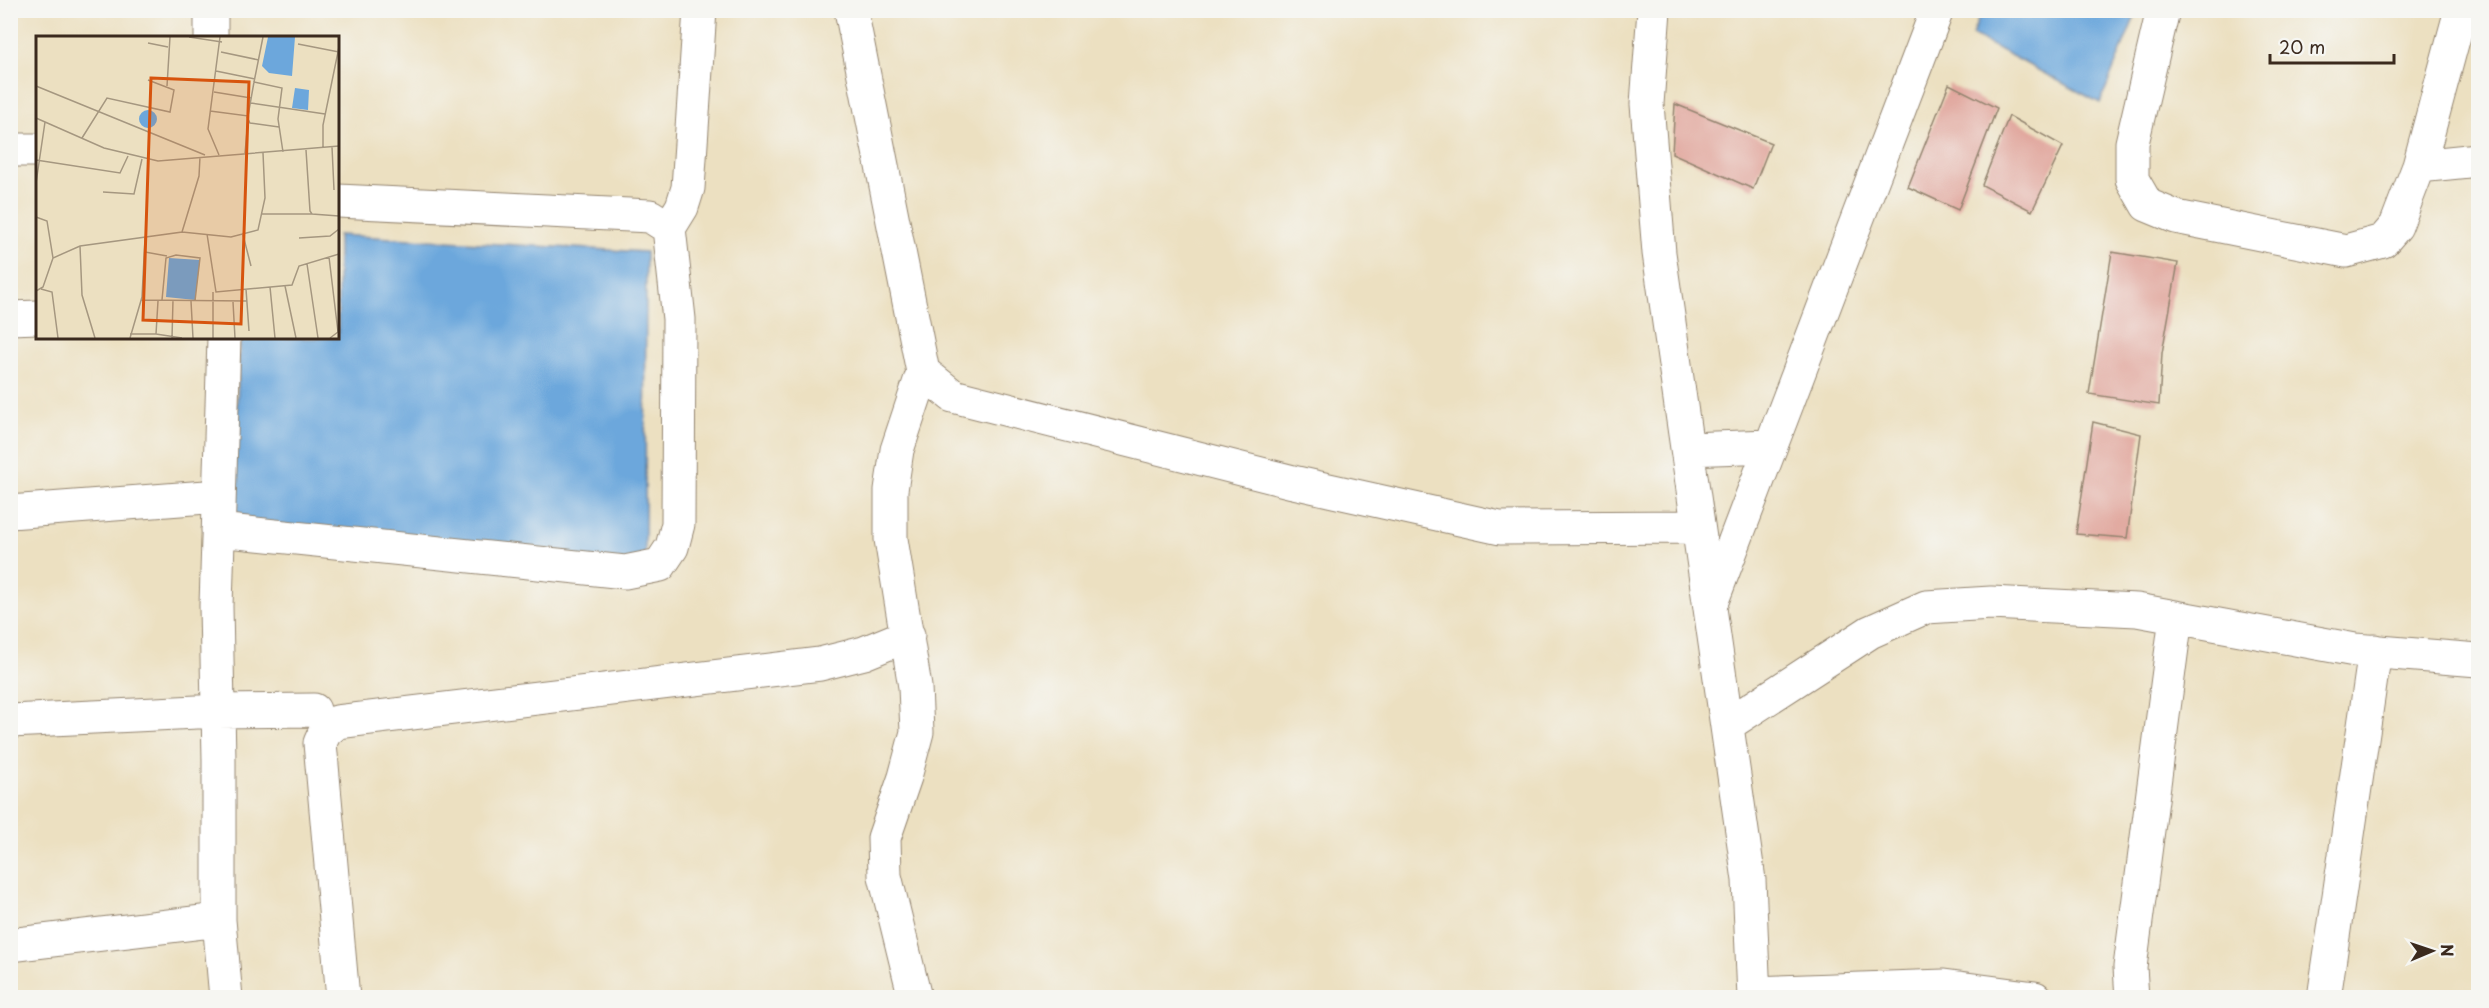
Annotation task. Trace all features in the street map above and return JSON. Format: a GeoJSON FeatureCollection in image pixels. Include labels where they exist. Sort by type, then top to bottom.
{"type":"FeatureCollection","features":[{"type":"Feature","properties":{"kind":"street"},"geometry":{"type":"LineString","coordinates":[[211,36],[212,10]]}},
{"type":"Feature","properties":{"kind":"street"},"geometry":{"type":"LineString","coordinates":[[218,530],[626,572],[660,565],[672,547],[678,524],[680,319],[669,228],[682,207],[688,188],[700,10]]}},
{"type":"Feature","properties":{"kind":"street"},"geometry":{"type":"LineString","coordinates":[[851,10],[923,372],[897,450],[891,490],[891,539],[908,635],[915,687],[917,732],[905,777],[884,838],[885,876],[915,998]]}},
{"type":"Feature","properties":{"kind":"street"},"geometry":{"type":"LineString","coordinates":[[1654,10],[1647,104],[1659,253],[1749,880],[1754,995],[1944,986],[2035,998]]}},
{"type":"Feature","properties":{"kind":"street"},"geometry":{"type":"LineString","coordinates":[[1710,607],[1937,10]]}},
{"type":"Feature","properties":{"kind":"street"},"geometry":{"type":"LineString","coordinates":[[2163,10],[2132,143],[2132,179],[2147,205],[2175,218],[2346,250],[2383,241],[2396,226],[2419,166],[2461,10]]}},
{"type":"Feature","properties":{"kind":"street"},"geometry":{"type":"LineString","coordinates":[[10,150],[36,150]]}},
{"type":"Feature","properties":{"kind":"street"},"geometry":{"type":"LineString","coordinates":[[2419,166],[2478,160]]}},
{"type":"Feature","properties":{"kind":"street"},"geometry":{"type":"LineString","coordinates":[[339,201],[650,216],[669,228]]}},
{"type":"Feature","properties":{"kind":"street"},"geometry":{"type":"LineString","coordinates":[[10,318],[36,317]]}},
{"type":"Feature","properties":{"kind":"street"},"geometry":{"type":"LineString","coordinates":[[224,339],[216,606],[219,920],[226,998]]}},
{"type":"Feature","properties":{"kind":"street"},"geometry":{"type":"LineString","coordinates":[[923,372],[953,396],[1293,482],[1500,528],[1698,527]]}},
{"type":"Feature","properties":{"kind":"street"},"geometry":{"type":"LineString","coordinates":[[1687,449],[1771,447]]}},
{"type":"Feature","properties":{"kind":"street"},"geometry":{"type":"LineString","coordinates":[[10,512],[219,496]]}},
{"type":"Feature","properties":{"kind":"street"},"geometry":{"type":"LineString","coordinates":[[1727,725],[1870,632],[1926,607],[1991,603],[2138,610],[2355,650],[2478,660]]}},
{"type":"Feature","properties":{"kind":"street"},"geometry":{"type":"LineString","coordinates":[[2130,997],[2130,967],[2176,617]]}},
{"type":"Feature","properties":{"kind":"street"},"geometry":{"type":"LineString","coordinates":[[343,998],[320,743],[325,732],[338,722],[820,664],[864,653],[908,635]]}},
{"type":"Feature","properties":{"kind":"street"},"geometry":{"type":"LineString","coordinates":[[2324,998],[2375,651]]}},
{"type":"Feature","properties":{"kind":"street"},"geometry":{"type":"LineString","coordinates":[[10,722],[218,711],[314,710]]}},
{"type":"Feature","properties":{"kind":"street"},"geometry":{"type":"LineString","coordinates":[[10,945],[219,920]]}},
{"type":"Feature","properties":{"kind":"water"},"geometry":{"type":"Polygon","coordinates":[[[1982,10],[2137,11],[2100,103],[1972,35],[1982,10]]]}},
{"type":"Feature","properties":{"kind":"water"},"geometry":{"type":"Polygon","coordinates":[[[339,235],[646,252],[645,564],[231,531],[240,339],[339,339],[339,235]]]}},
{"type":"Feature","properties":{"kind":"building"},"geometry":{"type":"Polygon","coordinates":[[[1949,84],[1997,108],[1958,210],[1908,187],[1949,84]]]}},
{"type":"Feature","properties":{"kind":"building"},"geometry":{"type":"Polygon","coordinates":[[[1675,104],[1771,143],[1753,189],[1672,153],[1675,104]]]}},
{"type":"Feature","properties":{"kind":"building"},"geometry":{"type":"Polygon","coordinates":[[[2009,116],[2063,146],[2032,211],[1982,185],[2009,116]]]}},
{"type":"Feature","properties":{"kind":"building"},"geometry":{"type":"Polygon","coordinates":[[[2112,252],[2178,263],[2162,353],[2159,405],[2089,394],[2112,252]]]}},
{"type":"Feature","properties":{"kind":"building"},"geometry":{"type":"Polygon","coordinates":[[[2093,422],[2141,434],[2127,538],[2076,534],[2093,422]]]}}]}
